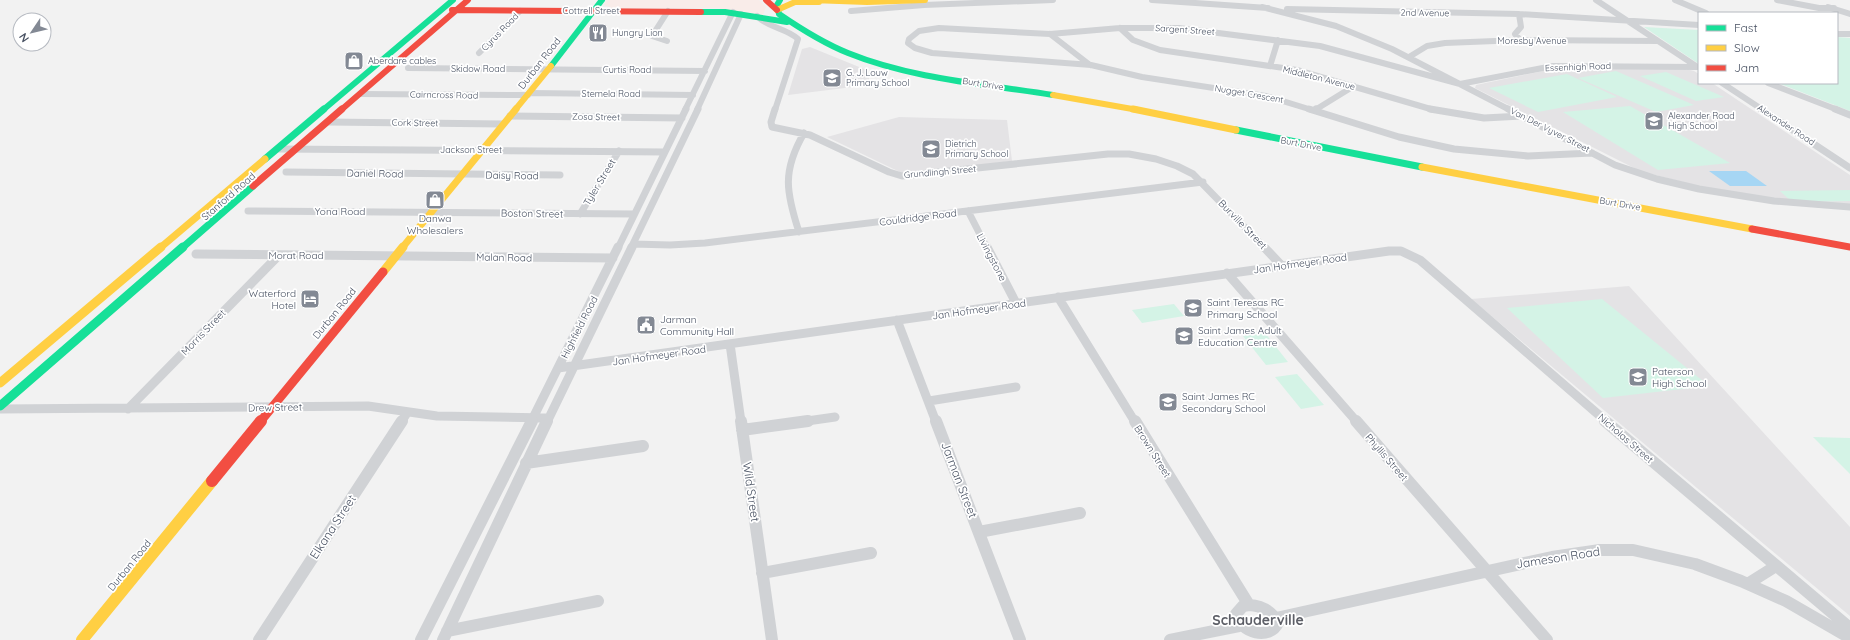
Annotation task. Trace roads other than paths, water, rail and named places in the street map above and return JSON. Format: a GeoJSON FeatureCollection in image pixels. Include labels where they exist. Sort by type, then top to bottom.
{"type":"FeatureCollection","features":[{"type":"Feature","properties":{"kind":"street","name":"Stanford Road"},"geometry":{"type":"LineString","coordinates":[[0,382],[453,0]]}},
{"type":"Feature","properties":{"kind":"street","name":"Stanford Road"},"geometry":{"type":"LineString","coordinates":[[0,407],[468,0]]}},
{"type":"Feature","properties":{"kind":"street","name":"Durban Road"},"geometry":{"type":"LineString","coordinates":[[82,640],[395,255],[464,174],[503,124],[529,94],[602,0]]}},
{"type":"Feature","properties":{"kind":"street","name":"Burt Drive"},"geometry":{"type":"LineString","coordinates":[[766,0],[789,23],[818,40],[853,55],[923,74],[1123,107],[1367,157],[1850,247]]}},
{"type":"Feature","properties":{"kind":"street"},"geometry":{"type":"LineString","coordinates":[[777,10],[777,5],[780,0]]}},
{"type":"Feature","properties":{"kind":"street"},"geometry":{"type":"LineString","coordinates":[[811,0],[836,2]]}},
{"type":"Feature","properties":{"kind":"street"},"geometry":{"type":"LineString","coordinates":[[777,10],[788,4],[799,1],[836,2],[925,0]]}},
{"type":"Feature","properties":{"kind":"street"},"geometry":{"type":"LineString","coordinates":[[851,11],[946,4],[1053,0]]}},
{"type":"Feature","properties":{"kind":"street","name":"2nd Avenue"},"geometry":{"type":"LineString","coordinates":[[1152,0],[1262,7],[1386,12],[1519,14],[1698,25]]}},
{"type":"Feature","properties":{"kind":"street"},"geometry":{"type":"LineString","coordinates":[[1596,0],[1698,67]]}},
{"type":"Feature","properties":{"kind":"street"},"geometry":{"type":"LineString","coordinates":[[1675,0],[1704,12]]}},
{"type":"Feature","properties":{"kind":"street"},"geometry":{"type":"LineString","coordinates":[[1777,0],[1833,8]]}},
{"type":"Feature","properties":{"kind":"street"},"geometry":{"type":"LineString","coordinates":[[1805,0],[1850,13]]}},
{"type":"Feature","properties":{"kind":"street"},"geometry":{"type":"LineString","coordinates":[[1811,0],[1833,8]]}},
{"type":"Feature","properties":{"kind":"street","name":"Van Der Vyver Street"},"geometry":{"type":"LineString","coordinates":[[1262,7],[1336,26],[1375,41],[1409,57],[1592,153],[1631,171],[1675,184],[1794,205],[1850,208]]}},
{"type":"Feature","properties":{"kind":"street","name":"Cottrell Street"},"geometry":{"type":"LineString","coordinates":[[441,10],[668,11],[737,13],[789,23]]}},
{"type":"Feature","properties":{"kind":"street","name":"Cyrus Road"},"geometry":{"type":"LineString","coordinates":[[479,53],[520,11]]}},
{"type":"Feature","properties":{"kind":"street"},"geometry":{"type":"LineString","coordinates":[[667,41],[652,36],[668,11]]}},
{"type":"Feature","properties":{"kind":"street","name":"Highfield Road"},"geometry":{"type":"LineString","coordinates":[[421,640],[613,258],[705,70],[737,13]]}},
{"type":"Feature","properties":{"kind":"street","name":"Highfield Road"},"geometry":{"type":"LineString","coordinates":[[445,636],[526,463],[575,366],[721,61],[737,13]]}},
{"type":"Feature","properties":{"kind":"street"},"geometry":{"type":"LineString","coordinates":[[1519,14],[1521,26],[1515,34],[1520,40]]}},
{"type":"Feature","properties":{"kind":"street","name":"Grundlingh Street"},"geometry":{"type":"LineString","coordinates":[[757,16],[769,26],[787,32],[798,39],[771,126],[775,129],[804,133],[889,172],[902,176],[1119,154],[1143,156],[1167,162],[1185,169],[1203,182]]}},
{"type":"Feature","properties":{"kind":"street","name":"Sargent Street"},"geometry":{"type":"LineString","coordinates":[[909,39],[919,31],[940,28],[1050,34],[1120,28],[1184,28],[1325,47],[1460,84]]}},
{"type":"Feature","properties":{"kind":"street","name":"Middleton Avenue"},"geometry":{"type":"LineString","coordinates":[[1120,28],[1132,40],[1160,50],[1305,72],[1414,105],[1452,114],[1493,118],[1522,116]]}},
{"type":"Feature","properties":{"kind":"street"},"geometry":{"type":"LineString","coordinates":[[1050,34],[1091,65]]}},
{"type":"Feature","properties":{"kind":"street"},"geometry":{"type":"LineString","coordinates":[[1838,34],[1850,34]]}},
{"type":"Feature","properties":{"kind":"street","name":"Nugget Crescent"},"geometry":{"type":"LineString","coordinates":[[909,39],[908,43],[912,47],[932,53],[1091,65],[1150,79],[1266,96],[1405,138],[1454,149],[1528,156],[1592,153]]}},
{"type":"Feature","properties":{"kind":"street"},"geometry":{"type":"LineString","coordinates":[[1270,66],[1278,40]]}},
{"type":"Feature","properties":{"kind":"street","name":"Moresby Avenue"},"geometry":{"type":"LineString","coordinates":[[1409,57],[1432,44],[1520,40],[1658,41]]}},
{"type":"Feature","properties":{"kind":"street","name":"Essenhigh Road"},"geometry":{"type":"LineString","coordinates":[[1460,84],[1553,66],[1698,67]]}},
{"type":"Feature","properties":{"kind":"street","name":"Skidow Road"},"geometry":{"type":"LineString","coordinates":[[408,68],[548,69]]}},
{"type":"Feature","properties":{"kind":"street","name":"Curtis Road"},"geometry":{"type":"LineString","coordinates":[[548,69],[705,70]]}},
{"type":"Feature","properties":{"kind":"street","name":"Alexander Road"},"geometry":{"type":"LineString","coordinates":[[1724,84],[1850,168]]}},
{"type":"Feature","properties":{"kind":"street"},"geometry":{"type":"LineString","coordinates":[[1771,84],[1850,115]]}},
{"type":"Feature","properties":{"kind":"street"},"geometry":{"type":"LineString","coordinates":[[1315,110],[1354,86]]}},
{"type":"Feature","properties":{"kind":"street","name":"Cairncross Road"},"geometry":{"type":"LineString","coordinates":[[360,94],[529,94]]}},
{"type":"Feature","properties":{"kind":"street","name":"Stemela Road"},"geometry":{"type":"LineString","coordinates":[[529,94],[693,95]]}},
{"type":"Feature","properties":{"kind":"street","name":"Zosa Street"},"geometry":{"type":"LineString","coordinates":[[510,116],[682,118]]}},
{"type":"Feature","properties":{"kind":"street","name":"Cork Street"},"geometry":{"type":"LineString","coordinates":[[328,122],[503,124]]}},
{"type":"Feature","properties":{"kind":"street"},"geometry":{"type":"LineString","coordinates":[[799,232],[788,194],[788,186],[796,146],[804,133]]}},
{"type":"Feature","properties":{"kind":"street","name":"Jackson Street"},"geometry":{"type":"LineString","coordinates":[[278,149],[664,152]]}},
{"type":"Feature","properties":{"kind":"street","name":"Tyler Street"},"geometry":{"type":"LineString","coordinates":[[580,214],[619,151]]}},
{"type":"Feature","properties":{"kind":"street","name":"Daniel Road"},"geometry":{"type":"LineString","coordinates":[[286,172],[464,174]]}},
{"type":"Feature","properties":{"kind":"street","name":"Daisy Road"},"geometry":{"type":"LineString","coordinates":[[464,174],[560,175]]}},
{"type":"Feature","properties":{"kind":"street","name":"Couldridge Road"},"geometry":{"type":"LineString","coordinates":[[633,244],[695,244],[1203,182]]}},
{"type":"Feature","properties":{"kind":"street","name":"Burville Street"},"geometry":{"type":"LineString","coordinates":[[1203,182],[1282,266]]}},
{"type":"Feature","properties":{"kind":"street","name":"Yona Road"},"geometry":{"type":"LineString","coordinates":[[248,211],[431,212]]}},
{"type":"Feature","properties":{"kind":"street","name":"Livingstone"},"geometry":{"type":"LineString","coordinates":[[968,211],[1016,303]]}},
{"type":"Feature","properties":{"kind":"street","name":"Boston Street"},"geometry":{"type":"LineString","coordinates":[[431,212],[634,214]]}},
{"type":"Feature","properties":{"kind":"street","name":"Jan Hofmeyer Road"},"geometry":{"type":"LineString","coordinates":[[558,368],[1389,250],[1401,252]]}},
{"type":"Feature","properties":{"kind":"street","name":"Nicholas Street"},"geometry":{"type":"LineString","coordinates":[[1401,252],[1420,260],[1850,628]]}},
{"type":"Feature","properties":{"kind":"street","name":"Morat Road"},"geometry":{"type":"LineString","coordinates":[[196,254],[395,255]]}},
{"type":"Feature","properties":{"kind":"street","name":"Morris Street"},"geometry":{"type":"LineString","coordinates":[[128,409],[279,255]]}},
{"type":"Feature","properties":{"kind":"street","name":"Malan Road"},"geometry":{"type":"LineString","coordinates":[[395,255],[613,258]]}},
{"type":"Feature","properties":{"kind":"street","name":"Phyllis Street"},"geometry":{"type":"LineString","coordinates":[[1227,273],[1547,640]]}},
{"type":"Feature","properties":{"kind":"street","name":"Brown Street"},"geometry":{"type":"LineString","coordinates":[[1058,297],[1249,605]]}},
{"type":"Feature","properties":{"kind":"street","name":"Jarman Street"},"geometry":{"type":"LineString","coordinates":[[897,320],[1020,640]]}},
{"type":"Feature","properties":{"kind":"street","name":"Wild Street"},"geometry":{"type":"LineString","coordinates":[[730,344],[772,640]]}},
{"type":"Feature","properties":{"kind":"street"},"geometry":{"type":"LineString","coordinates":[[929,401],[1016,387]]}},
{"type":"Feature","properties":{"kind":"street","name":"Drew Street"},"geometry":{"type":"LineString","coordinates":[[0,407],[48,410],[368,406],[407,413],[549,418]]}},
{"type":"Feature","properties":{"kind":"street","name":"Elkana Street"},"geometry":{"type":"LineString","coordinates":[[259,640],[407,413]]}},
{"type":"Feature","properties":{"kind":"street"},"geometry":{"type":"LineString","coordinates":[[742,430],[834,417]]}},
{"type":"Feature","properties":{"kind":"street"},"geometry":{"type":"LineString","coordinates":[[526,463],[642,446]]}},
{"type":"Feature","properties":{"kind":"street"},"geometry":{"type":"LineString","coordinates":[[979,532],[1080,513]]}},
{"type":"Feature","properties":{"kind":"street","name":"Jameson Road"},"geometry":{"type":"LineString","coordinates":[[1276,618],[1486,570],[1594,550],[1634,550],[1686,562],[1749,583],[1810,614],[1850,638]]}},
{"type":"Feature","properties":{"kind":"street"},"geometry":{"type":"LineString","coordinates":[[762,573],[870,553]]}},
{"type":"Feature","properties":{"kind":"street"},"geometry":{"type":"LineString","coordinates":[[1749,583],[1776,566]]}},
{"type":"Feature","properties":{"kind":"street"},"geometry":{"type":"LineString","coordinates":[[445,636],[598,601]]}},
{"type":"Feature","properties":{"kind":"street"},"geometry":{"type":"LineString","coordinates":[[1249,605],[1267,609],[1276,618],[1278,623],[1276,633],[1267,639],[1248,634],[1239,626],[1236,614],[1243,606],[1249,605]]}},
{"type":"Feature","properties":{"kind":"street"},"geometry":{"type":"LineString","coordinates":[[1170,640],[1239,626]]}},
{"type":"Feature","properties":{"kind":"water"},"geometry":{"type":"Polygon","coordinates":[[[1709,171],[1746,171],[1767,186],[1730,186],[1709,171]]]}},
{"type":"Feature","properties":{"kind":"place","name":"Hungry Lion"},"geometry":{"type":"Point","coordinates":[598,33]}},
{"type":"Feature","properties":{"kind":"place","name":"Aberdare cables"},"geometry":{"type":"Point","coordinates":[354,61]}},
{"type":"Feature","properties":{"kind":"place","name":"G. J. Louw Primary School"},"geometry":{"type":"Point","coordinates":[832,78]}},
{"type":"Feature","properties":{"kind":"place","name":"Alexander Road High School"},"geometry":{"type":"Point","coordinates":[1654,121]}},
{"type":"Feature","properties":{"kind":"place","name":"Dietrich Primary School"},"geometry":{"type":"Point","coordinates":[931,149]}},
{"type":"Feature","properties":{"kind":"place","name":"Danwa Wholesalers"},"geometry":{"type":"Point","coordinates":[435,200]}},
{"type":"Feature","properties":{"kind":"place","name":"Waterford Hotel"},"geometry":{"type":"Point","coordinates":[310,299]}},
{"type":"Feature","properties":{"kind":"place","name":"Saint Teresas RC Primary School"},"geometry":{"type":"Point","coordinates":[1193,308]}},
{"type":"Feature","properties":{"kind":"place","name":"Jarman Community Hall"},"geometry":{"type":"Point","coordinates":[646,325]}},
{"type":"Feature","properties":{"kind":"place","name":"Saint James Adult Education Centre"},"geometry":{"type":"Point","coordinates":[1184,336]}},
{"type":"Feature","properties":{"kind":"place","name":"Paterson High School"},"geometry":{"type":"Point","coordinates":[1638,377]}},
{"type":"Feature","properties":{"kind":"place","name":"Saint James RC Secondary School"},"geometry":{"type":"Point","coordinates":[1168,402]}},
{"type":"Feature","properties":{"kind":"district","name":"Schauderville"},"geometry":{"type":"Point","coordinates":[1258,620]}}]}
